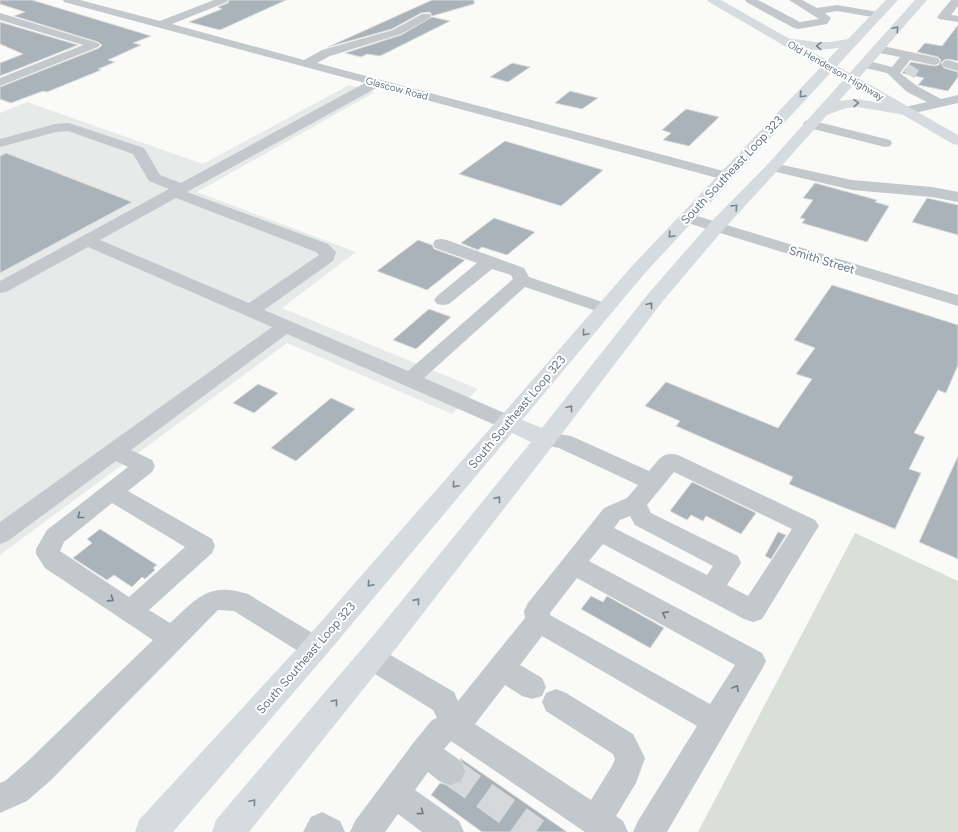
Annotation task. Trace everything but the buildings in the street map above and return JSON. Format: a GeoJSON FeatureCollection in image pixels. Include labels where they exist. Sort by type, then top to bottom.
{"type":"FeatureCollection","features":[{"type":"Feature","properties":{"kind":"main road","name":"Old Henderson Highway"},"geometry":{"type":"LineString","coordinates":[[713,0],[958,141]]}},
{"type":"Feature","properties":{"kind":"main road","name":"South Southeast Loop 323"},"geometry":{"type":"LineString","coordinates":[[152,830],[315,648],[509,423],[639,269],[828,66],[892,0]]}},
{"type":"Feature","properties":{"kind":"main road"},"geometry":{"type":"LineString","coordinates":[[228,832],[372,658],[546,439],[655,298],[716,227],[773,167],[921,0]]}},
{"type":"Feature","properties":{"kind":"main road"},"geometry":{"type":"LineString","coordinates":[[786,42],[816,46],[831,46],[852,41]]}},
{"type":"Feature","properties":{"kind":"main road"},"geometry":{"type":"LineString","coordinates":[[814,119],[844,104],[857,103],[906,111]]}},
{"type":"Feature","properties":{"kind":"main road"},"geometry":{"type":"LineString","coordinates":[[509,423],[546,439]]}},
{"type":"Feature","properties":{"kind":"street","name":"Glascow Road"},"geometry":{"type":"LineString","coordinates":[[68,0],[726,176]]}},
{"type":"Feature","properties":{"kind":"street"},"geometry":{"type":"LineString","coordinates":[[161,25],[222,0]]}},
{"type":"Feature","properties":{"kind":"street"},"geometry":{"type":"LineString","coordinates":[[750,0],[798,26],[823,22],[825,18],[816,11],[794,0]]}},
{"type":"Feature","properties":{"kind":"street"},"geometry":{"type":"LineString","coordinates":[[764,0],[764,2],[769,6],[804,25]]}},
{"type":"Feature","properties":{"kind":"street"},"geometry":{"type":"LineString","coordinates":[[956,0],[943,17],[958,19]]}},
{"type":"Feature","properties":{"kind":"street"},"geometry":{"type":"LineString","coordinates":[[816,11],[837,8],[878,15]]}},
{"type":"Feature","properties":{"kind":"street"},"geometry":{"type":"LineString","coordinates":[[0,16],[94,45],[0,82]]}},
{"type":"Feature","properties":{"kind":"street"},"geometry":{"type":"LineString","coordinates":[[305,64],[326,53],[397,32],[426,16]]}},
{"type":"Feature","properties":{"kind":"street"},"geometry":{"type":"LineString","coordinates":[[878,50],[907,56],[919,72],[938,103]]}},
{"type":"Feature","properties":{"kind":"street"},"geometry":{"type":"LineString","coordinates":[[895,71],[907,56]]}},
{"type":"Feature","properties":{"kind":"street"},"geometry":{"type":"LineString","coordinates":[[865,64],[895,71],[893,73],[919,72]]}},
{"type":"Feature","properties":{"kind":"street"},"geometry":{"type":"LineString","coordinates":[[0,288],[375,82]]}},
{"type":"Feature","properties":{"kind":"street"},"geometry":{"type":"LineString","coordinates":[[906,111],[958,99]]}},
{"type":"Feature","properties":{"kind":"street"},"geometry":{"type":"LineString","coordinates":[[814,119],[885,143]]}},
{"type":"Feature","properties":{"kind":"street"},"geometry":{"type":"LineString","coordinates":[[0,143],[55,128],[69,127],[139,151],[154,178],[178,190],[322,248],[328,252],[327,257],[250,311]]}},
{"type":"Feature","properties":{"kind":"street"},"geometry":{"type":"LineString","coordinates":[[773,167],[852,185],[932,192],[958,197]]}},
{"type":"Feature","properties":{"kind":"street","name":"Smith Street"},"geometry":{"type":"LineString","coordinates":[[687,218],[958,302]]}},
{"type":"Feature","properties":{"kind":"street"},"geometry":{"type":"LineString","coordinates":[[87,240],[509,423]]}},
{"type":"Feature","properties":{"kind":"street"},"geometry":{"type":"LineString","coordinates":[[441,244],[518,272],[522,280],[605,309]]}},
{"type":"Feature","properties":{"kind":"street"},"geometry":{"type":"LineString","coordinates":[[443,300],[488,262]]}},
{"type":"Feature","properties":{"kind":"street"},"geometry":{"type":"LineString","coordinates":[[410,380],[522,280]]}},
{"type":"Feature","properties":{"kind":"street"},"geometry":{"type":"LineString","coordinates":[[0,535],[286,326]]}},
{"type":"Feature","properties":{"kind":"street"},"geometry":{"type":"LineString","coordinates":[[546,439],[563,441],[653,482]]}},
{"type":"Feature","properties":{"kind":"street"},"geometry":{"type":"LineString","coordinates":[[115,451],[144,466],[55,536],[48,549],[48,554],[54,561],[171,638]]}},
{"type":"Feature","properties":{"kind":"street"},"geometry":{"type":"LineString","coordinates":[[366,832],[442,729],[455,727],[538,621],[537,611],[612,514],[635,504],[670,461],[807,526],[753,611],[599,531]]}},
{"type":"Feature","properties":{"kind":"street"},"geometry":{"type":"LineString","coordinates":[[111,492],[203,546],[130,611]]}},
{"type":"Feature","properties":{"kind":"street"},"geometry":{"type":"LineString","coordinates":[[635,504],[643,519],[729,563],[711,589]]}},
{"type":"Feature","properties":{"kind":"street"},"geometry":{"type":"LineString","coordinates":[[572,564],[752,661],[649,832]]}},
{"type":"Feature","properties":{"kind":"street"},"geometry":{"type":"LineString","coordinates":[[0,798],[16,791],[40,770],[171,638],[210,602],[218,600],[239,601],[315,648]]}},
{"type":"Feature","properties":{"kind":"street"},"geometry":{"type":"LineString","coordinates":[[538,621],[716,722]]}},
{"type":"Feature","properties":{"kind":"street"},"geometry":{"type":"LineString","coordinates":[[372,658],[444,701],[455,727],[604,827],[630,758],[623,744],[556,702]]}},
{"type":"Feature","properties":{"kind":"street"},"geometry":{"type":"LineString","coordinates":[[501,668],[532,687]]}},
{"type":"Feature","properties":{"kind":"street"},"geometry":{"type":"LineString","coordinates":[[424,752],[450,771]]}},
{"type":"Feature","properties":{"kind":"street"},"geometry":{"type":"LineString","coordinates":[[394,793],[448,832]]}},
{"type":"Feature","properties":{"kind":"street"},"geometry":{"type":"LineString","coordinates":[[319,832],[322,828],[329,832]]}},
{"type":"Feature","properties":{"kind":"shaded area"},"geometry":{"type":"Polygon","coordinates":[[[349,85],[375,92],[197,192],[356,252],[282,308],[478,389],[452,414],[287,343],[0,555],[0,113],[27,102],[203,164],[349,85]]]}},
{"type":"Feature","properties":{"kind":"shaded area"},"geometry":{"type":"Polygon","coordinates":[[[855,533],[958,581],[958,832],[698,832],[855,533]]]}},
{"type":"Feature","properties":{"kind":"tunnel"},"geometry":{"type":"LineString","coordinates":[[909,75],[914,67]]}},
{"type":"Feature","properties":{"kind":"tunnel"},"geometry":{"type":"LineString","coordinates":[[450,771],[536,832]]}}]}
